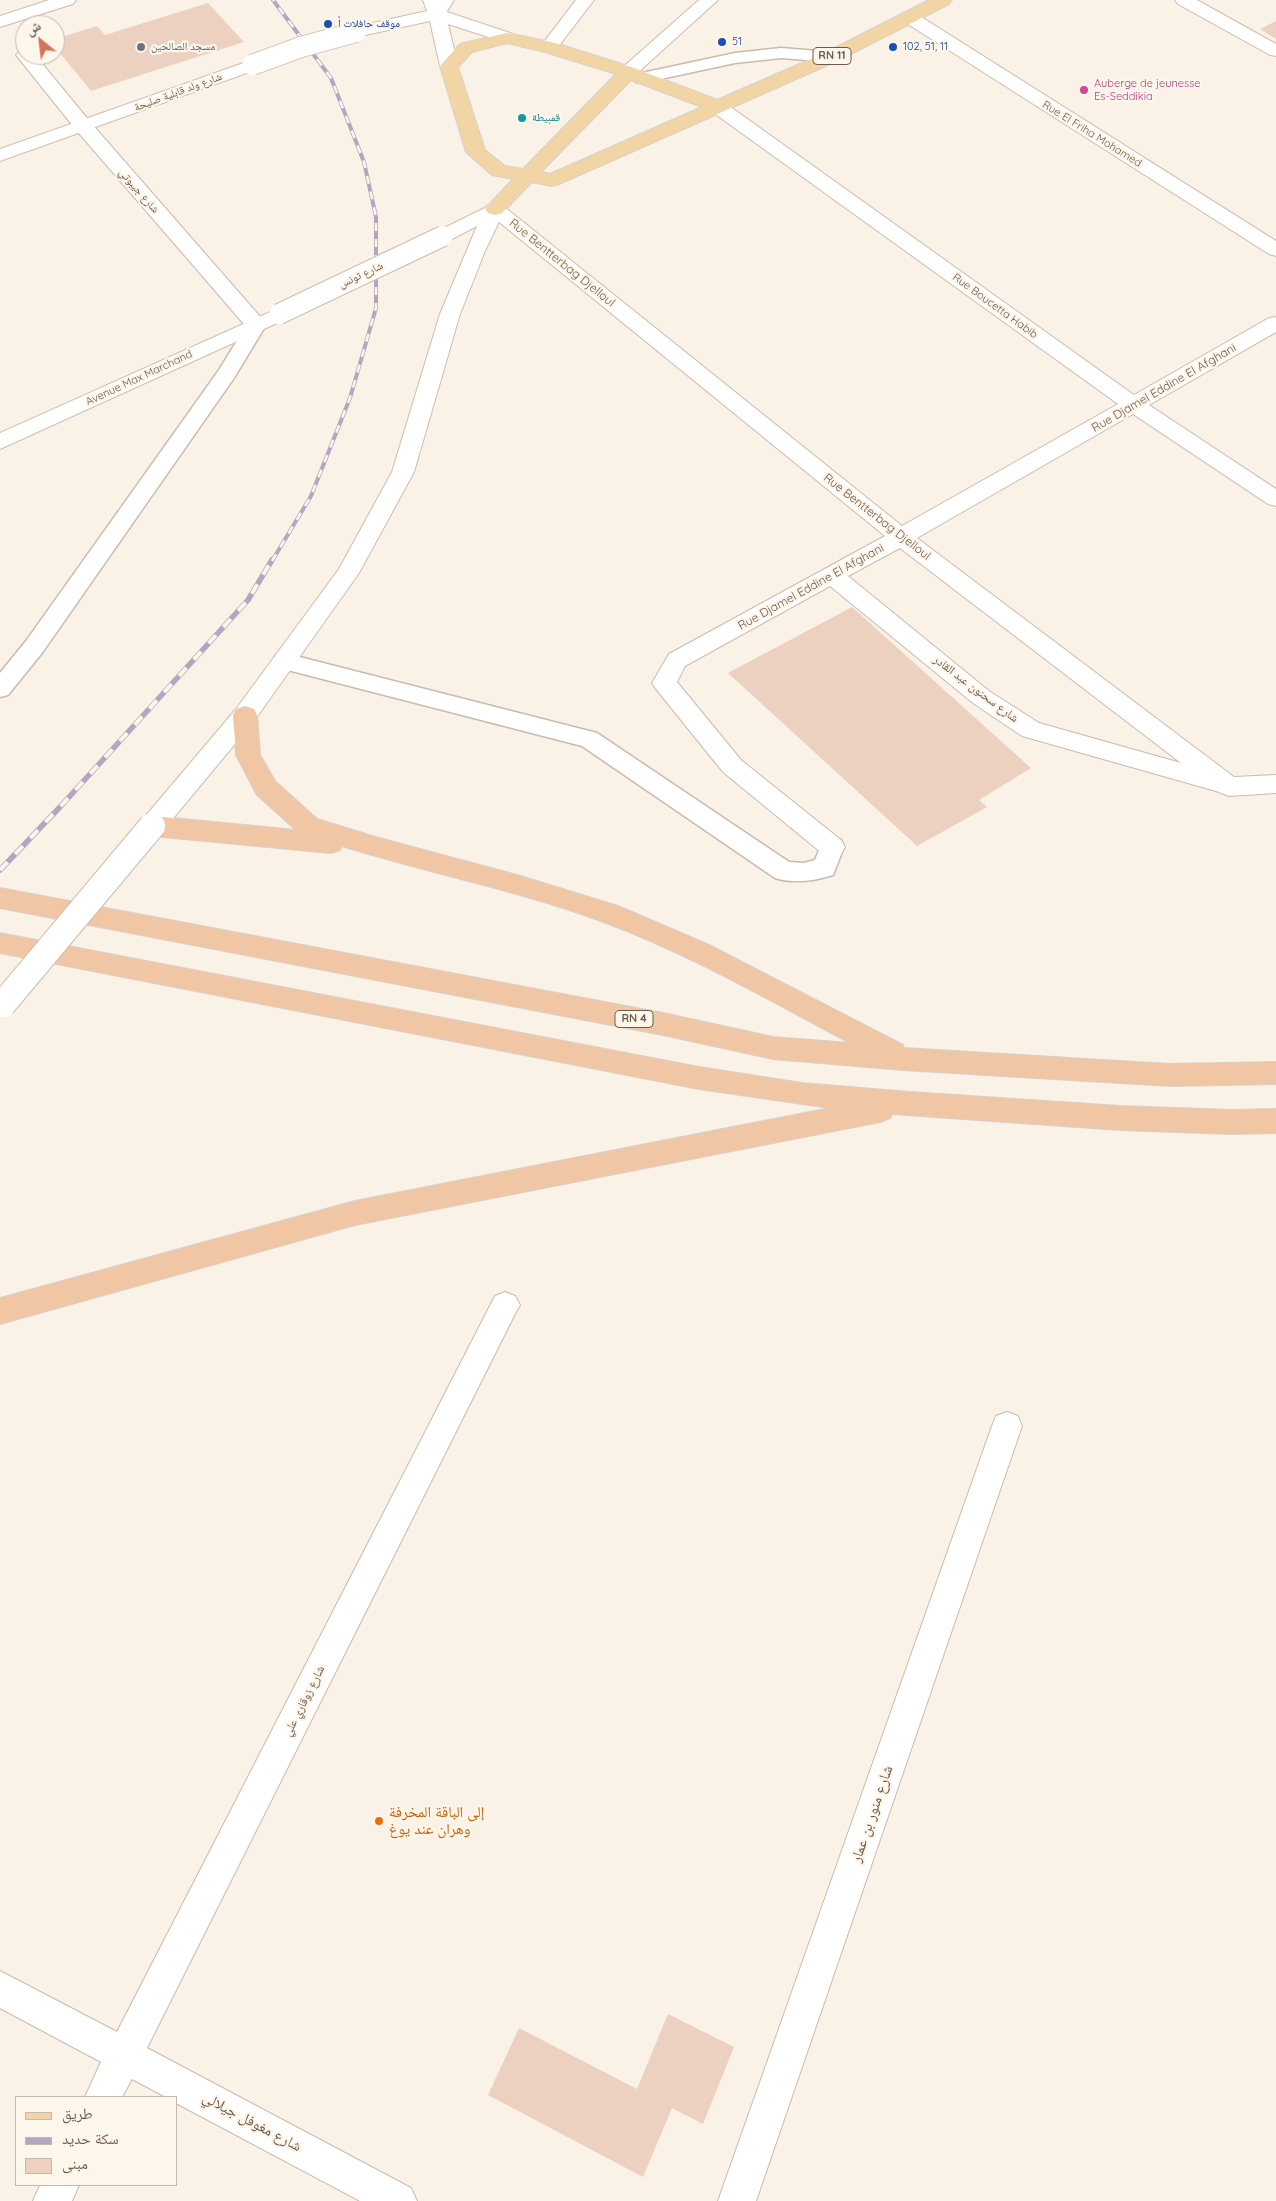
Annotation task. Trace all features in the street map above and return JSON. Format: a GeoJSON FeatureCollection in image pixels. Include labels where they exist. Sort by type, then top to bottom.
{"type":"FeatureCollection","features":[{"type":"Feature","properties":{"kind":"highway"},"geometry":{"type":"LineString","coordinates":[[245,715],[248,755],[266,788],[308,826],[609,913],[700,952],[903,1059]]}},
{"type":"Feature","properties":{"kind":"highway"},"geometry":{"type":"LineString","coordinates":[[152,826],[262,835],[379,848]]}},
{"type":"Feature","properties":{"kind":"highway","name":"RN 4"},"geometry":{"type":"LineString","coordinates":[[0,898],[654,1022],[773,1048],[903,1059],[1170,1075],[1276,1073]]}},
{"type":"Feature","properties":{"kind":"highway"},"geometry":{"type":"LineString","coordinates":[[0,943],[699,1078],[802,1094],[910,1104],[1120,1118],[1231,1122],[1276,1121]]}},
{"type":"Feature","properties":{"kind":"highway"},"geometry":{"type":"LineString","coordinates":[[0,1311],[356,1213],[910,1104]]}},
{"type":"Feature","properties":{"kind":"main road","name":"RN 11"},"geometry":{"type":"LineString","coordinates":[[490,193],[552,180],[831,56],[944,0]]}},
{"type":"Feature","properties":{"kind":"main road"},"geometry":{"type":"LineString","coordinates":[[490,193],[449,66],[466,48],[507,38],[549,47],[635,75],[718,107]]}},
{"type":"Feature","properties":{"kind":"main road","name":"RN 11"},"geometry":{"type":"LineString","coordinates":[[490,193],[528,176],[635,75]]}},
{"type":"Feature","properties":{"kind":"main road"},"geometry":{"type":"LineString","coordinates":[[476,152],[499,171],[552,180]]}},
{"type":"Feature","properties":{"kind":"street"},"geometry":{"type":"LineString","coordinates":[[0,23],[67,0]]}},
{"type":"Feature","properties":{"kind":"street"},"geometry":{"type":"LineString","coordinates":[[549,47],[585,0]]}},
{"type":"Feature","properties":{"kind":"street"},"geometry":{"type":"LineString","coordinates":[[635,75],[709,0]]}},
{"type":"Feature","properties":{"kind":"street"},"geometry":{"type":"LineString","coordinates":[[1184,0],[1276,51]]}},
{"type":"Feature","properties":{"kind":"street"},"geometry":{"type":"LineString","coordinates":[[438,5],[507,38]]}},
{"type":"Feature","properties":{"kind":"street"},"geometry":{"type":"LineString","coordinates":[[438,5],[449,66]]}},
{"type":"Feature","properties":{"kind":"street","name":"شارع ولد قابلية صليحة"},"geometry":{"type":"LineString","coordinates":[[0,155],[84,127],[301,47],[356,32],[438,5]]}},
{"type":"Feature","properties":{"kind":"street","name":"Rue El Friha Mohamed"},"geometry":{"type":"LineString","coordinates":[[909,17],[1276,250]]}},
{"type":"Feature","properties":{"kind":"street","name":"شارع جيبوتي"},"geometry":{"type":"LineString","coordinates":[[0,23],[15,42]]}},
{"type":"Feature","properties":{"kind":"street","name":"شارع جيبوتي"},"geometry":{"type":"LineString","coordinates":[[33,65],[84,127],[256,325]]}},
{"type":"Feature","properties":{"kind":"street","name":"Rue Boucetta Habib"},"geometry":{"type":"LineString","coordinates":[[718,107],[1134,405],[1276,499]]}},
{"type":"Feature","properties":{"kind":"street"},"geometry":{"type":"LineString","coordinates":[[2,1006],[245,715],[348,573],[403,472],[450,314],[475,251],[490,193]]}},
{"type":"Feature","properties":{"kind":"street","name":"شارع تونس"},"geometry":{"type":"LineString","coordinates":[[278,314],[443,236],[490,193]]}},
{"type":"Feature","properties":{"kind":"street","name":"Rue Bentterbag Djelloul"},"geometry":{"type":"LineString","coordinates":[[490,193],[901,537],[1229,786]]}},
{"type":"Feature","properties":{"kind":"street","name":"Avenue Max Marchand"},"geometry":{"type":"LineString","coordinates":[[0,442],[278,314]]}},
{"type":"Feature","properties":{"kind":"street","name":"Rue Djamel Eddine El Afghani"},"geometry":{"type":"LineString","coordinates":[[832,847],[732,766],[664,683],[677,660],[901,537],[1276,323]]}},
{"type":"Feature","properties":{"kind":"street","name":"شارع سحنون عبد القادر"},"geometry":{"type":"LineString","coordinates":[[831,575],[981,697],[1031,730],[1229,786]]}},
{"type":"Feature","properties":{"kind":"street"},"geometry":{"type":"LineString","coordinates":[[1229,786],[1276,784]]}},
{"type":"Feature","properties":{"kind":"street","name":"شارع زوقاري علي"},"geometry":{"type":"LineString","coordinates":[[103,2096],[505,1305]]}},
{"type":"Feature","properties":{"kind":"street","name":"شارع منور بن عمار"},"geometry":{"type":"LineString","coordinates":[[737,2201],[1006,1426]]}},
{"type":"Feature","properties":{"kind":"street","name":"شارع مغوفل جيلالي"},"geometry":{"type":"LineString","coordinates":[[0,1989],[124,2053],[398,2201]]}},
{"type":"Feature","properties":{"kind":"street"},"geometry":{"type":"LineString","coordinates":[[52,2201],[60,2186]]}},
{"type":"Feature","properties":{"kind":"lane"},"geometry":{"type":"LineString","coordinates":[[635,75],[735,58],[781,53],[831,56]]}},
{"type":"Feature","properties":{"kind":"lane"},"geometry":{"type":"LineString","coordinates":[[0,689],[34,646],[227,373],[256,325]]}},
{"type":"Feature","properties":{"kind":"lane"},"geometry":{"type":"LineString","coordinates":[[284,661],[589,739],[784,871],[804,872],[824,868],[832,847]]}},
{"type":"Feature","properties":{"kind":"building","name":"مسجد الصالحين"},"geometry":{"type":"Polygon","coordinates":[[[208,3],[244,42],[91,91],[65,59],[65,36],[97,26],[105,35],[208,3]]]}},
{"type":"Feature","properties":{"kind":"building"},"geometry":{"type":"Polygon","coordinates":[[[1276,21],[1276,39],[1260,29],[1276,21]]]}},
{"type":"Feature","properties":{"kind":"building"},"geometry":{"type":"Polygon","coordinates":[[[852,607],[1031,768],[979,800],[987,807],[917,846],[728,673],[852,607]]]}},
{"type":"Feature","properties":{"kind":"building"},"geometry":{"type":"Polygon","coordinates":[[[668,2014],[734,2047],[703,2124],[672,2108],[643,2177],[488,2095],[519,2028],[637,2089],[668,2014]]]}},
{"type":"Feature","properties":{"kind":"railway"},"geometry":{"type":"LineString","coordinates":[[272,561],[311,496],[350,398],[376,308],[376,217],[364,162],[331,78],[273,0]]}},
{"type":"Feature","properties":{"kind":"railway"},"geometry":{"type":"LineString","coordinates":[[0,870],[60,807],[248,600],[272,560]]}},
{"type":"Feature","properties":{"kind":"place","name":"موقف حافلات أ"},"geometry":{"type":"Point","coordinates":[328,24]}},
{"type":"Feature","properties":{"kind":"place","name":"51"},"geometry":{"type":"Point","coordinates":[722,42]}},
{"type":"Feature","properties":{"kind":"place","name":"مسجد الصالحين"},"geometry":{"type":"Point","coordinates":[141,47]}},
{"type":"Feature","properties":{"kind":"place","name":"102, 51, 11"},"geometry":{"type":"Point","coordinates":[893,47]}},
{"type":"Feature","properties":{"kind":"place","name":"Auberge de jeunesse Es-Seddikia"},"geometry":{"type":"Point","coordinates":[1084,90]}},
{"type":"Feature","properties":{"kind":"place","name":"قمبيطة"},"geometry":{"type":"Point","coordinates":[522,118]}},
{"type":"Feature","properties":{"kind":"place","name":"إلى الباقة المخرفة وهران عند يوغ"},"geometry":{"type":"Point","coordinates":[379,1821]}}]}
